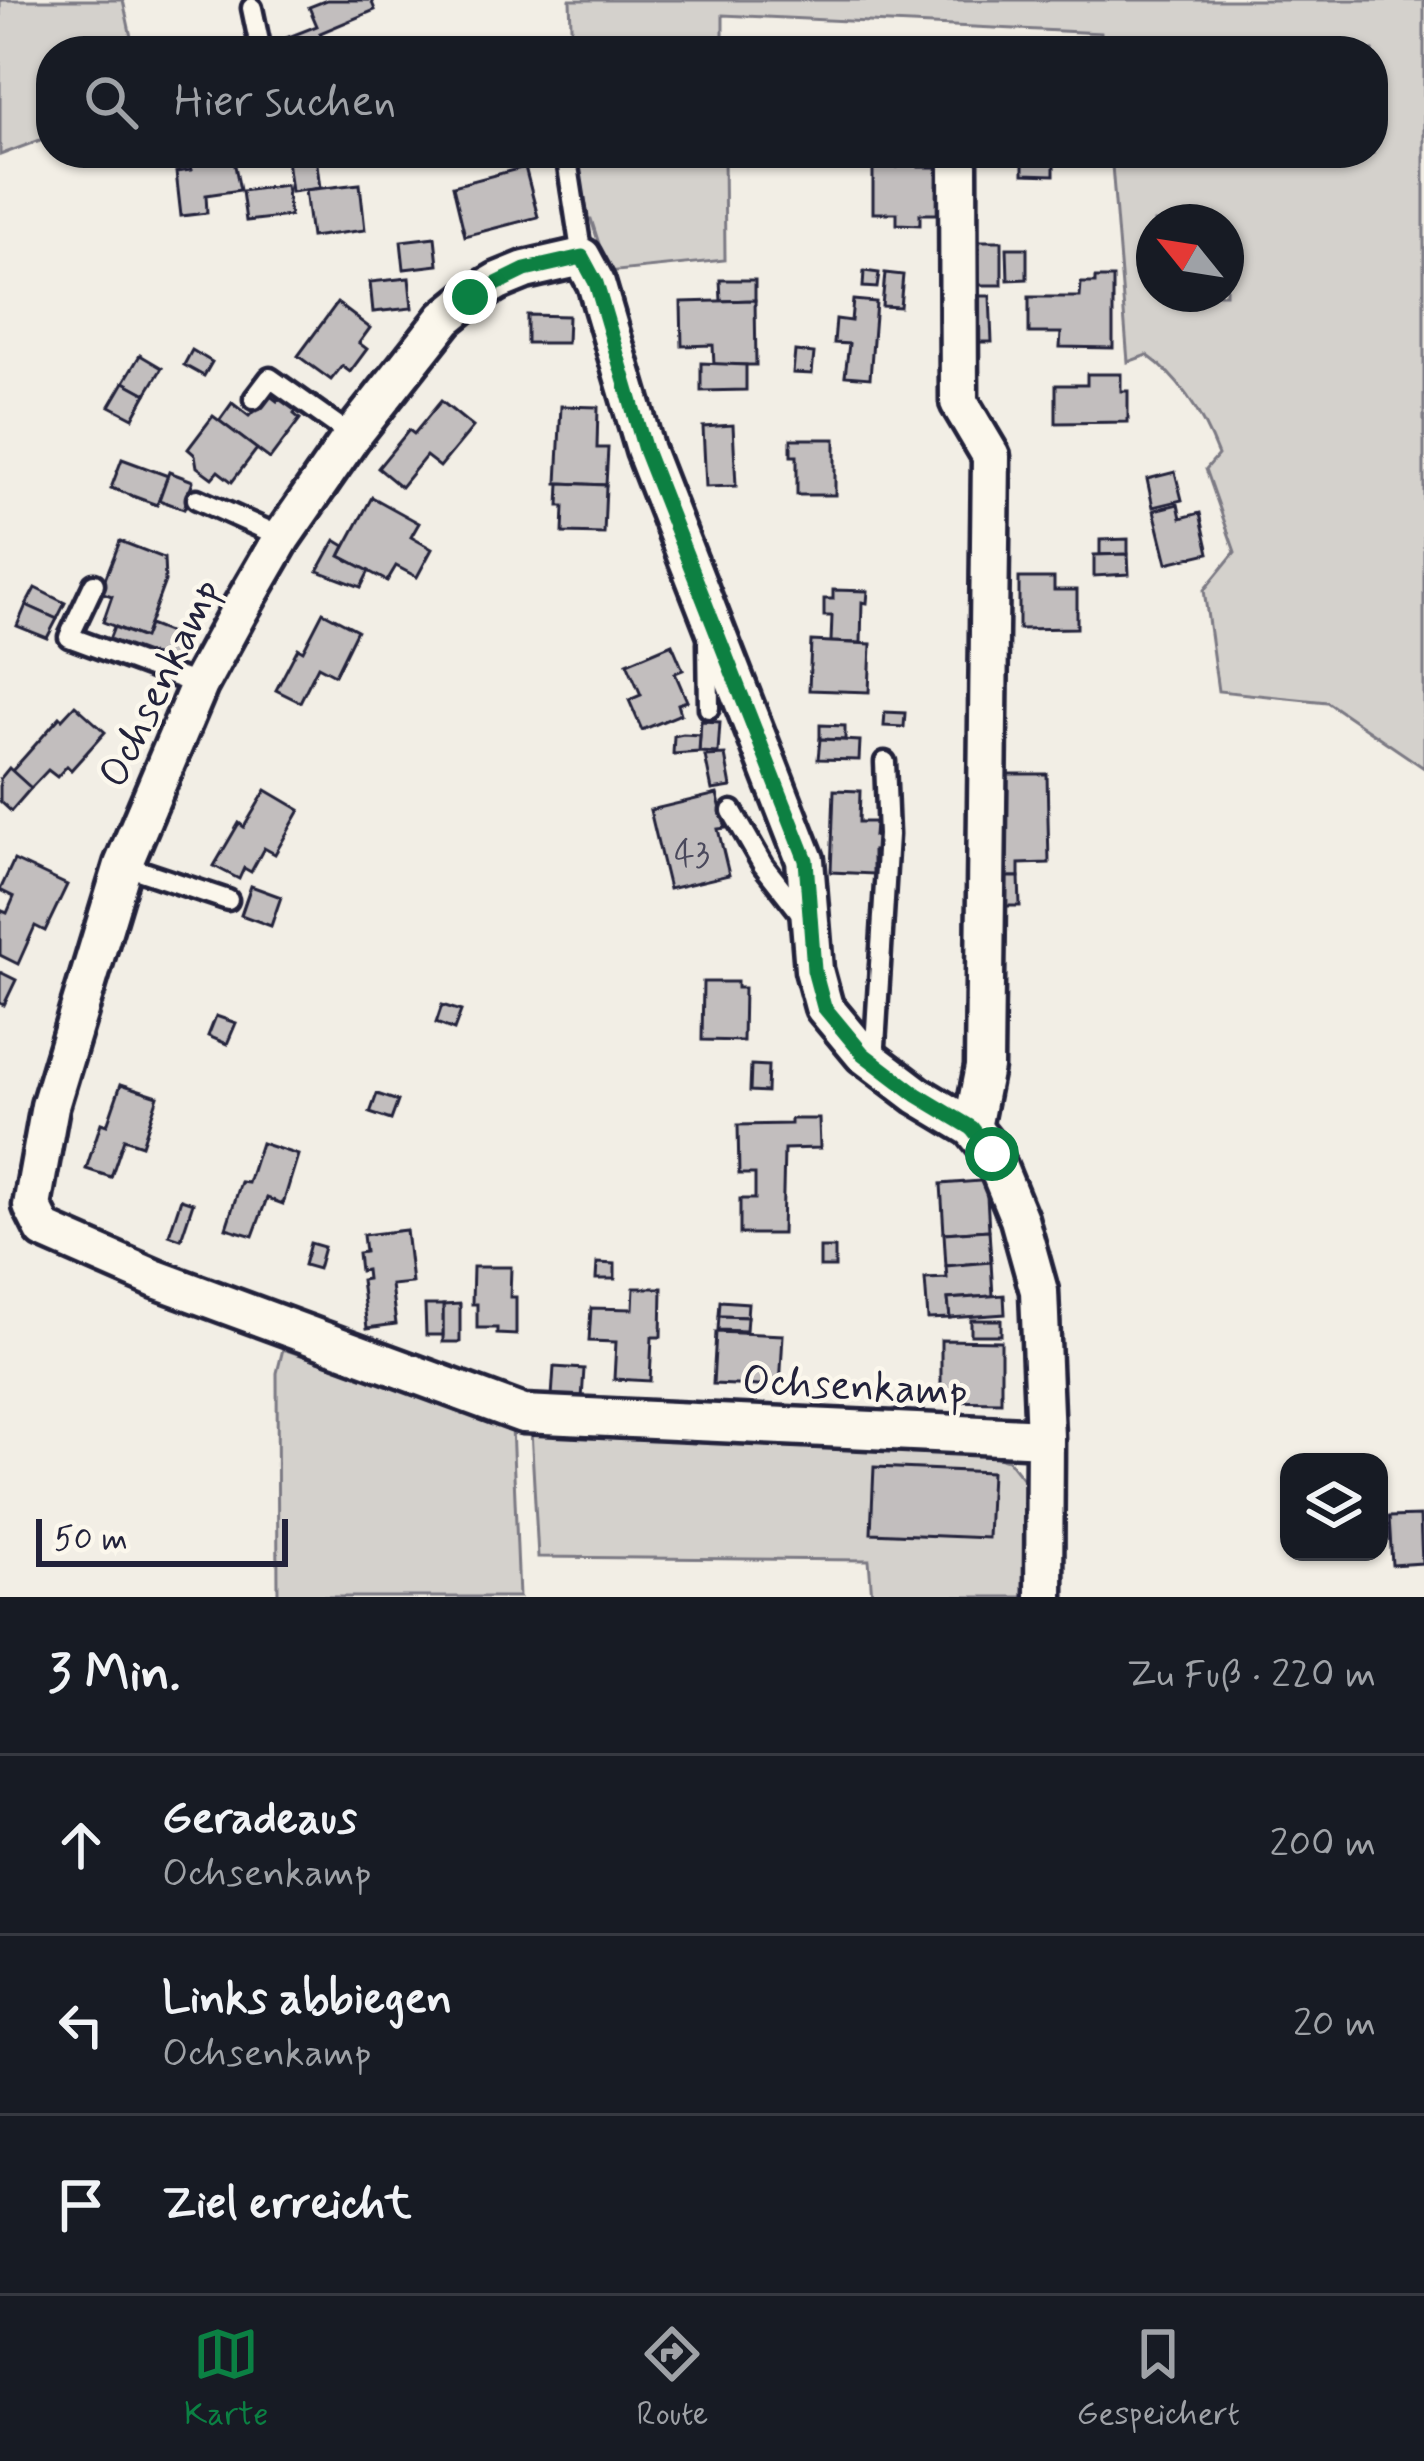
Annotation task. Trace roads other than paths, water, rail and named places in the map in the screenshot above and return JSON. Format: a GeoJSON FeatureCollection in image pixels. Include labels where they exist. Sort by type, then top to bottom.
{"type":"FeatureCollection","features":[{"type":"Feature","properties":{"kind":"street"},"geometry":{"type":"LineString","coordinates":[[958,168],[959,402],[991,456],[984,1067],[972,1128]]}},
{"type":"Feature","properties":{"kind":"street","name":"Ochsenkamp"},"geometry":{"type":"LineString","coordinates":[[582,257],[525,270],[470,297],[445,318],[352,436],[282,537],[200,685],[123,865],[50,1106],[32,1206],[44,1230],[155,1279],[523,1414],[1045,1438]]}},
{"type":"Feature","properties":{"kind":"street"},"geometry":{"type":"LineString","coordinates":[[582,257],[596,283],[645,450],[806,860],[814,970],[824,1007],[874,1063],[972,1128],[992,1154],[1019,1219],[1040,1291],[1044,1597]]}},
{"type":"Feature","properties":{"kind":"lane"},"geometry":{"type":"LineString","coordinates":[[252,8],[258,36]]}},
{"type":"Feature","properties":{"kind":"lane"},"geometry":{"type":"LineString","coordinates":[[568,168],[582,257]]}},
{"type":"Feature","properties":{"kind":"lane"},"geometry":{"type":"LineString","coordinates":[[254,399],[270,378],[352,436]]}},
{"type":"Feature","properties":{"kind":"lane"},"geometry":{"type":"LineString","coordinates":[[197,499],[282,537]]}},
{"type":"Feature","properties":{"kind":"lane"},"geometry":{"type":"LineString","coordinates":[[94,584],[70,637],[200,685]]}},
{"type":"Feature","properties":{"kind":"lane"},"geometry":{"type":"LineString","coordinates":[[708,613],[709,708]]}},
{"type":"Feature","properties":{"kind":"lane"},"geometry":{"type":"LineString","coordinates":[[874,1063],[888,835],[884,762]]}},
{"type":"Feature","properties":{"kind":"lane"},"geometry":{"type":"LineString","coordinates":[[732,811],[763,865],[810,925]]}},
{"type":"Feature","properties":{"kind":"lane"},"geometry":{"type":"LineString","coordinates":[[123,865],[228,900]]}}]}
